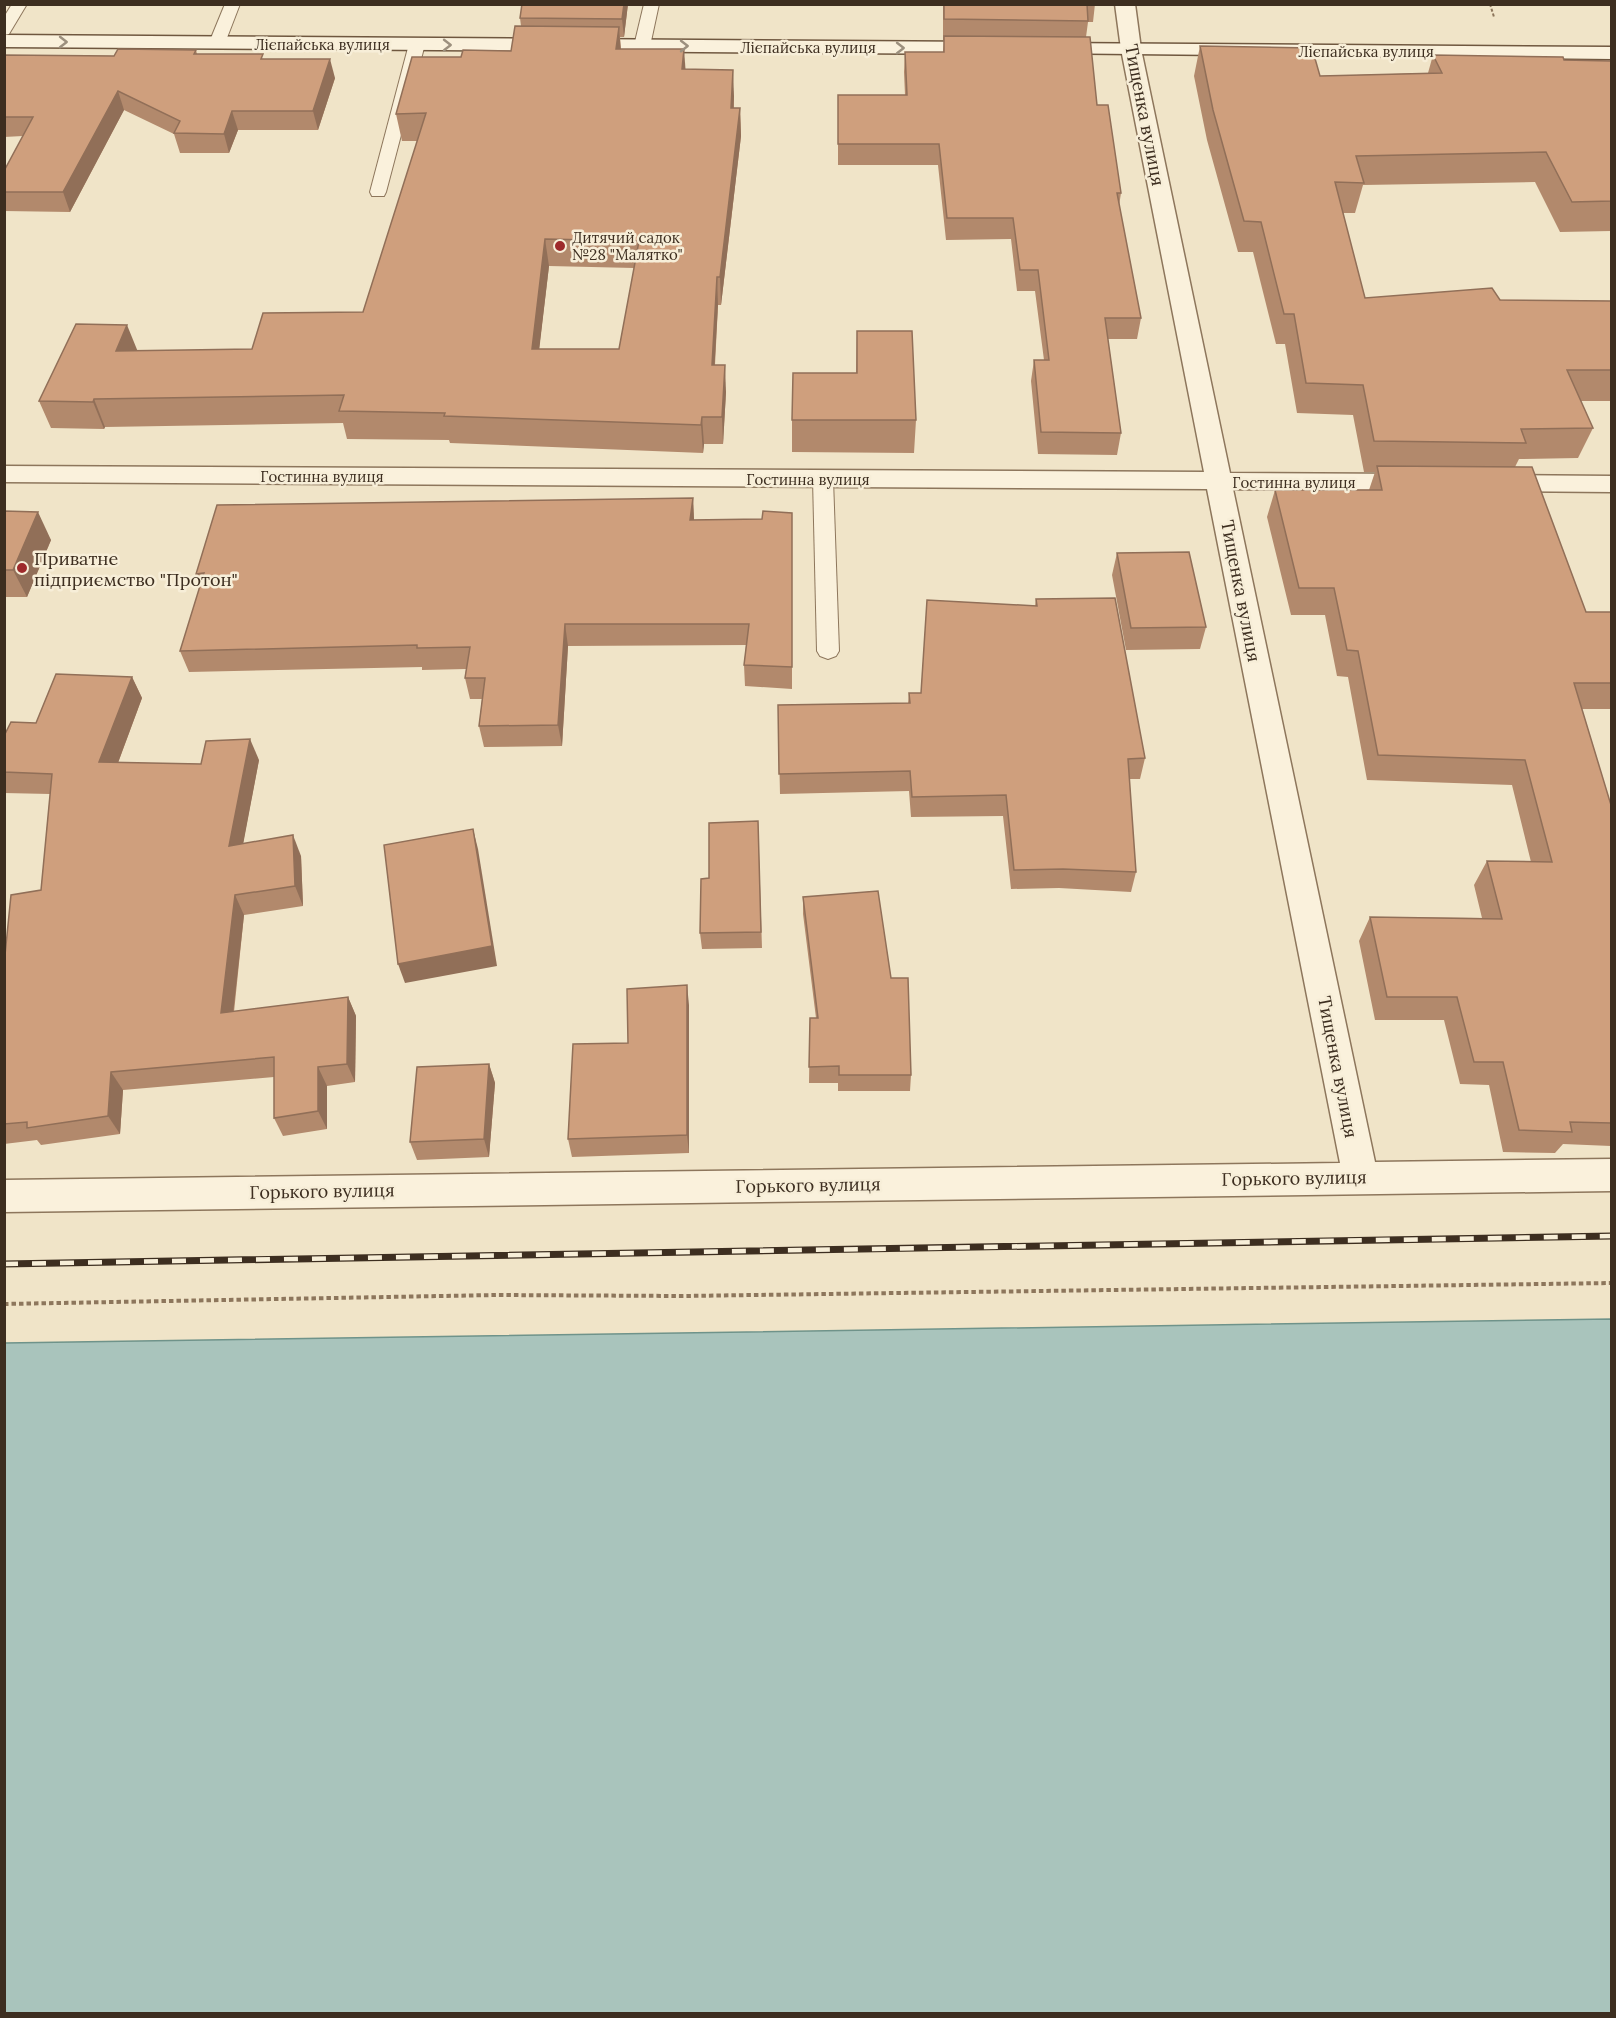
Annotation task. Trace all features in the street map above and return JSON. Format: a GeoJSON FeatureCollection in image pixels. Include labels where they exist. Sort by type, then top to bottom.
{"type":"FeatureCollection","features":[{"type":"Feature","properties":{"kind":"street","name":"Тищенка вулиця"},"geometry":{"type":"LineString","coordinates":[[1125,4],[1131,50],[1360,1177]]}},
{"type":"Feature","properties":{"kind":"street","name":"Лієпайська вулиця"},"geometry":{"type":"LineString","coordinates":[[4,41],[1000,49]]}},
{"type":"Feature","properties":{"kind":"street","name":"Лієпайська вулиця"},"geometry":{"type":"LineString","coordinates":[[1024,49],[1611,53]]}},
{"type":"Feature","properties":{"kind":"street","name":"Гостинна вулиця"},"geometry":{"type":"LineString","coordinates":[[4,474],[1433,483]]}},
{"type":"Feature","properties":{"kind":"street"},"geometry":{"type":"LineString","coordinates":[[1469,483],[1611,483]]}},
{"type":"Feature","properties":{"kind":"street","name":"Горького вулиця"},"geometry":{"type":"LineString","coordinates":[[4,1196],[1611,1175]]}},
{"type":"Feature","properties":{"kind":"lane"},"geometry":{"type":"LineString","coordinates":[[4,31],[20,4]]}},
{"type":"Feature","properties":{"kind":"lane"},"geometry":{"type":"LineString","coordinates":[[217,43],[232,4]]}},
{"type":"Feature","properties":{"kind":"lane"},"geometry":{"type":"LineString","coordinates":[[642,46],[652,4]]}},
{"type":"Feature","properties":{"kind":"lane"},"geometry":{"type":"LineString","coordinates":[[378,192],[417,44]]}},
{"type":"Feature","properties":{"kind":"lane"},"geometry":{"type":"LineString","coordinates":[[823,479],[828,651]]}},
{"type":"Feature","properties":{"kind":"path"},"geometry":{"type":"LineString","coordinates":[[4,1304],[496,1295],[683,1296],[1611,1283]]}},
{"type":"Feature","properties":{"kind":"water"},"geometry":{"type":"Polygon","coordinates":[[[1611,1319],[1611,2013],[5,2013],[5,1343],[1611,1319]]]}},
{"type":"Feature","properties":{"kind":"building"},"geometry":{"type":"Polygon","coordinates":[[[522,4],[624,4],[622,19],[520,18],[522,4]]]}},
{"type":"Feature","properties":{"kind":"building"},"geometry":{"type":"Polygon","coordinates":[[[944,4],[1087,4],[1088,21],[944,19],[944,4]]]}},
{"type":"Feature","properties":{"kind":"building"},"geometry":{"type":"Polygon","coordinates":[[[515,26],[619,27],[616,49],[684,49],[682,69],[733,70],[731,108],[740,108],[720,277],[717,277],[712,365],[725,365],[722,417],[702,417],[701,425],[444,416],[445,413],[339,411],[344,395],[94,399],[93,402],[39,401],[76,324],[127,325],[116,351],[252,349],[263,313],[363,312],[426,113],[396,114],[412,57],[461,57],[463,50],[511,51],[515,26]],[[545,239],[532,349],[619,349],[639,241],[545,239]]]}},
{"type":"Feature","properties":{"kind":"building"},"geometry":{"type":"Polygon","coordinates":[[[944,36],[1090,37],[1097,105],[1108,105],[1121,193],[1117,193],[1141,318],[1105,318],[1121,433],[1041,432],[1034,360],[1049,360],[1038,270],[1020,270],[1013,218],[947,218],[939,144],[838,144],[838,95],[907,95],[905,52],[944,52],[944,36]]]}},
{"type":"Feature","properties":{"kind":"building"},"geometry":{"type":"Polygon","coordinates":[[[1200,46],[1312,48],[1320,76],[1442,73],[1433,55],[1563,57],[1564,60],[1611,61],[1611,201],[1572,202],[1546,152],[1356,156],[1364,183],[1335,182],[1365,298],[1492,288],[1500,300],[1611,301],[1611,370],[1567,370],[1593,428],[1521,429],[1526,443],[1374,441],[1363,385],[1306,383],[1294,314],[1284,314],[1261,222],[1244,221],[1213,110],[1200,46]]]}},
{"type":"Feature","properties":{"kind":"building"},"geometry":{"type":"Polygon","coordinates":[[[118,49],[196,50],[194,54],[263,54],[261,59],[330,59],[313,111],[232,111],[224,134],[174,133],[180,121],[118,91],[63,192],[4,192],[4,171],[33,117],[4,117],[4,55],[114,56],[118,49]]]}},
{"type":"Feature","properties":{"kind":"building"},"geometry":{"type":"Polygon","coordinates":[[[857,331],[912,331],[916,420],[792,420],[793,373],[857,373],[857,331]]]}},
{"type":"Feature","properties":{"kind":"building"},"geometry":{"type":"Polygon","coordinates":[[[1377,466],[1532,467],[1586,612],[1611,612],[1611,683],[1574,683],[1611,805],[1611,1123],[1570,1122],[1572,1132],[1519,1130],[1503,1062],[1474,1062],[1457,997],[1387,997],[1370,917],[1502,919],[1487,861],[1552,862],[1525,760],[1378,755],[1358,651],[1347,650],[1334,588],[1299,588],[1275,490],[1382,490],[1377,466]]]}},
{"type":"Feature","properties":{"kind":"building"},"geometry":{"type":"Polygon","coordinates":[[[693,498],[690,520],[762,519],[763,511],[792,513],[792,667],[744,665],[749,624],[565,624],[558,725],[479,726],[485,678],[465,678],[470,647],[417,648],[417,645],[180,651],[204,573],[196,574],[217,505],[693,498]]]}},
{"type":"Feature","properties":{"kind":"building"},"geometry":{"type":"Polygon","coordinates":[[[4,511],[38,512],[13,570],[4,570],[4,511]]]}},
{"type":"Feature","properties":{"kind":"building"},"geometry":{"type":"Polygon","coordinates":[[[1189,552],[1206,627],[1131,628],[1117,553],[1189,552]]]}},
{"type":"Feature","properties":{"kind":"building"},"geometry":{"type":"Polygon","coordinates":[[[1115,598],[1145,758],[1128,759],[1136,872],[1063,869],[1014,870],[1006,795],[912,797],[910,771],[779,774],[778,705],[910,703],[909,693],[921,693],[927,600],[1037,606],[1036,599],[1115,598]]]}},
{"type":"Feature","properties":{"kind":"building"},"geometry":{"type":"Polygon","coordinates":[[[56,674],[132,677],[99,762],[201,764],[206,741],[250,739],[229,846],[293,835],[295,886],[235,895],[221,1013],[348,997],[347,1064],[318,1067],[318,1111],[274,1118],[274,1057],[111,1072],[108,1116],[27,1128],[27,1122],[4,1124],[4,965],[11,895],[41,890],[52,774],[4,772],[4,736],[11,722],[36,723],[56,674]]]}},
{"type":"Feature","properties":{"kind":"building"},"geometry":{"type":"Polygon","coordinates":[[[758,821],[761,932],[700,933],[701,879],[709,878],[709,823],[758,821]]]}},
{"type":"Feature","properties":{"kind":"building"},"geometry":{"type":"Polygon","coordinates":[[[473,829],[492,946],[398,964],[384,845],[473,829]]]}},
{"type":"Feature","properties":{"kind":"building"},"geometry":{"type":"Polygon","coordinates":[[[878,891],[891,978],[908,978],[911,1075],[839,1075],[839,1066],[809,1067],[810,1018],[818,1018],[803,897],[878,891]]]}},
{"type":"Feature","properties":{"kind":"building"},"geometry":{"type":"Polygon","coordinates":[[[687,985],[687,1135],[568,1139],[573,1044],[628,1043],[627,989],[687,985]]]}},
{"type":"Feature","properties":{"kind":"building"},"geometry":{"type":"Polygon","coordinates":[[[489,1064],[484,1139],[410,1142],[417,1067],[489,1064]]]}},
{"type":"Feature","properties":{"kind":"railway"},"geometry":{"type":"LineString","coordinates":[[4,1264],[1612,1236]]}},
{"type":"Feature","properties":{"kind":"place","name":"Дитячий садок №28 \"Малятко\""},"geometry":{"type":"Point","coordinates":[560,246]}},
{"type":"Feature","properties":{"kind":"place","name":"Приватне підприємство \"Протон\""},"geometry":{"type":"Point","coordinates":[22,568]}}]}
